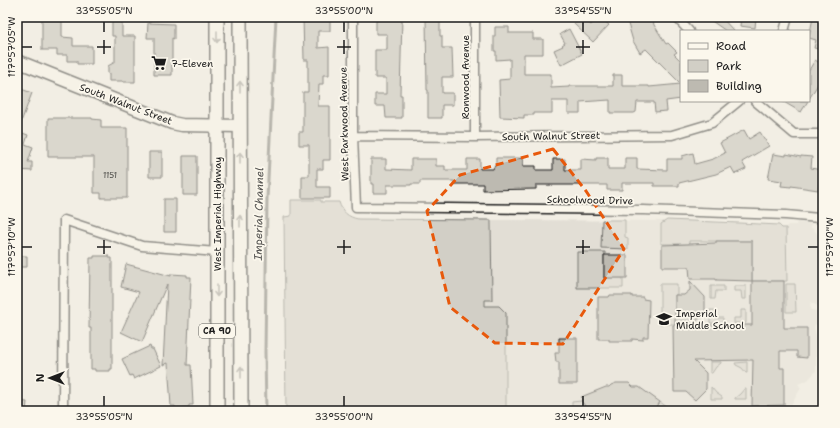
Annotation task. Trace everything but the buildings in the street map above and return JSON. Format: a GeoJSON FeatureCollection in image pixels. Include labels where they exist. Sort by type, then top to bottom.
{"type":"FeatureCollection","features":[{"type":"Feature","properties":{"kind":"main road","name":"West Imperial Highway"},"geometry":{"type":"LineString","coordinates":[[217,17],[217,411]]}},
{"type":"Feature","properties":{"kind":"main road","name":"CA 90"},"geometry":{"type":"LineString","coordinates":[[240,17],[241,411]]}},
{"type":"Feature","properties":{"kind":"street","name":"West Parkwood Avenue"},"geometry":{"type":"LineString","coordinates":[[353,17],[353,136],[356,207]]}},
{"type":"Feature","properties":{"kind":"street","name":"Ronwood Avenue"},"geometry":{"type":"LineString","coordinates":[[475,17],[475,137]]}},
{"type":"Feature","properties":{"kind":"street"},"geometry":{"type":"LineString","coordinates":[[676,17],[688,30]]}},
{"type":"Feature","properties":{"kind":"street"},"geometry":{"type":"LineString","coordinates":[[784,30],[788,17]]}},
{"type":"Feature","properties":{"kind":"street","name":"South Walnut Street"},"geometry":{"type":"LineString","coordinates":[[17,60],[172,123],[240,126]]}},
{"type":"Feature","properties":{"kind":"street","name":"South Walnut Street"},"geometry":{"type":"LineString","coordinates":[[353,136],[475,137],[672,135],[712,123],[738,102]]}},
{"type":"Feature","properties":{"kind":"street"},"geometry":{"type":"LineString","coordinates":[[756,102],[794,134],[823,134]]}},
{"type":"Feature","properties":{"kind":"street","name":"Schoolwood Drive"},"geometry":{"type":"LineString","coordinates":[[356,207],[650,210],[786,215],[819,218],[823,220]]}},
{"type":"Feature","properties":{"kind":"street"},"geometry":{"type":"LineString","coordinates":[[63,411],[64,220],[142,246],[216,252]]}},
{"type":"Feature","properties":{"kind":"highlighted area"},"geometry":{"type":"Polygon","coordinates":[[[553,149],[586,191],[624,249],[563,344],[495,343],[450,307],[427,211],[460,175],[553,149]]]}},
{"type":"Feature","properties":{"kind":"shaded area","name":"Imperial Middle School"},"geometry":{"type":"Polygon","coordinates":[[[492,220],[687,221],[779,225],[784,229],[788,225],[796,225],[797,222],[812,224],[810,226],[820,236],[820,306],[819,307],[811,302],[810,306],[812,310],[817,311],[822,307],[822,329],[815,324],[814,328],[816,334],[816,371],[808,380],[798,384],[801,388],[791,405],[789,404],[785,411],[506,411],[506,313],[499,306],[485,306],[485,300],[492,300],[492,220]]]}},
{"type":"Feature","properties":{"kind":"green space"},"geometry":{"type":"Polygon","coordinates":[[[291,200],[321,200],[321,202],[339,202],[346,214],[358,219],[491,220],[492,300],[485,300],[485,306],[499,306],[506,313],[506,411],[286,411],[284,217],[291,216],[291,200]]]}},
{"type":"Feature","properties":{"kind":"green space"},"geometry":{"type":"Polygon","coordinates":[[[602,220],[625,220],[625,237],[628,238],[628,249],[601,248],[602,220]]]}},
{"type":"Feature","properties":{"kind":"green space"},"geometry":{"type":"Polygon","coordinates":[[[667,220],[779,225],[782,228],[786,228],[787,281],[752,281],[752,241],[689,241],[689,244],[661,244],[661,224],[667,220]]]}},
{"type":"Feature","properties":{"kind":"green space"},"geometry":{"type":"Polygon","coordinates":[[[577,252],[605,252],[604,278],[623,278],[623,288],[577,288],[577,252]]]}},
{"type":"Feature","properties":{"kind":"green space"},"geometry":{"type":"Polygon","coordinates":[[[660,284],[677,284],[677,295],[675,295],[677,324],[660,324],[660,284]]]}},
{"type":"Feature","properties":{"kind":"green space"},"geometry":{"type":"Polygon","coordinates":[[[786,284],[795,284],[796,312],[786,312],[786,284]]]}},
{"type":"Feature","properties":{"kind":"green space"},"geometry":{"type":"Polygon","coordinates":[[[711,286],[724,286],[724,291],[716,291],[715,299],[711,299],[711,286]]]}},
{"type":"Feature","properties":{"kind":"green space"},"geometry":{"type":"Polygon","coordinates":[[[734,286],[746,286],[746,299],[742,299],[741,291],[734,291],[734,286]]]}},
{"type":"Feature","properties":{"kind":"green space"},"geometry":{"type":"Polygon","coordinates":[[[710,310],[715,310],[715,318],[723,318],[723,323],[710,323],[710,310]]]}},
{"type":"Feature","properties":{"kind":"green space"},"geometry":{"type":"Polygon","coordinates":[[[741,310],[746,310],[746,323],[734,323],[734,318],[741,318],[741,310]]]}},
{"type":"Feature","properties":{"kind":"green space"},"geometry":{"type":"Polygon","coordinates":[[[710,362],[721,362],[712,373],[710,373],[710,362]]]}},
{"type":"Feature","properties":{"kind":"green space"},"geometry":{"type":"Polygon","coordinates":[[[747,362],[747,373],[735,363],[747,362]]]}},
{"type":"Feature","properties":{"kind":"green space"},"geometry":{"type":"Polygon","coordinates":[[[711,387],[722,397],[722,399],[711,399],[711,387]]]}},
{"type":"Feature","properties":{"kind":"green space"},"geometry":{"type":"Polygon","coordinates":[[[745,388],[746,399],[735,399],[735,398],[745,388]]]}},
{"type":"Feature","properties":{"kind":"green space"},"geometry":{"type":"Polygon","coordinates":[[[581,401],[588,411],[572,411],[572,402],[581,401]]]}},
{"type":"Feature","properties":{"kind":"green space"},"geometry":{"type":"Polygon","coordinates":[[[660,402],[667,407],[666,411],[654,411],[660,402]]]}},
{"type":"Feature","properties":{"kind":"waterway","name":"Imperial Channel"},"geometry":{"type":"LineString","coordinates":[[266,411],[265,352],[267,199],[276,17]]}},
{"type":"Feature","properties":{"kind":"place","name":"7-Eleven"},"geometry":{"type":"Point","coordinates":[159,63]}},
{"type":"Feature","properties":{"kind":"place","name":"Imperial Middle School"},"geometry":{"type":"Point","coordinates":[664,319]}}]}
